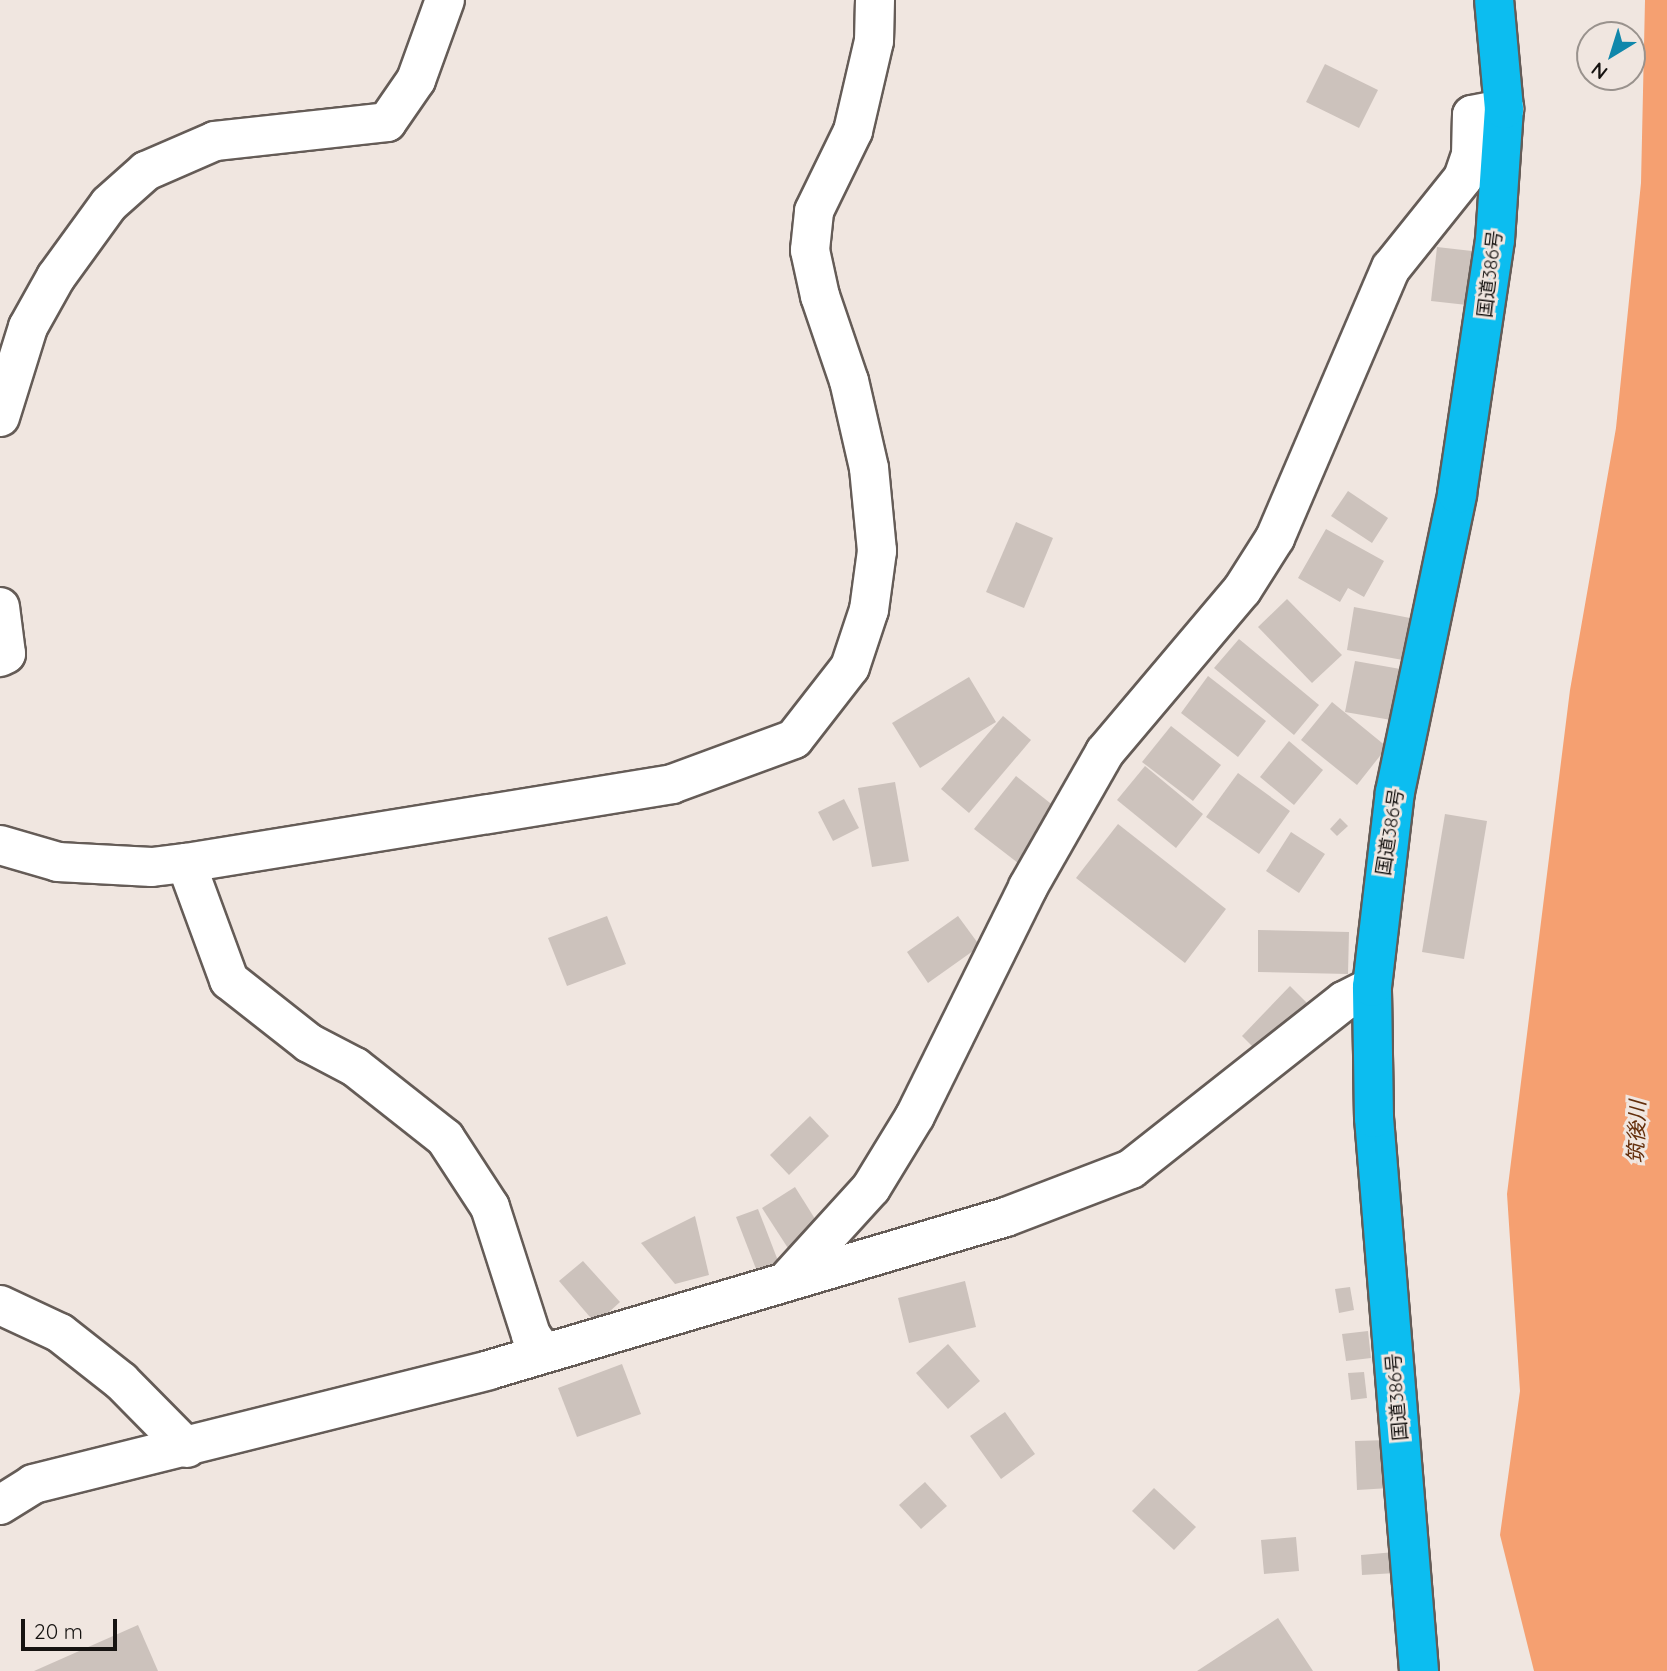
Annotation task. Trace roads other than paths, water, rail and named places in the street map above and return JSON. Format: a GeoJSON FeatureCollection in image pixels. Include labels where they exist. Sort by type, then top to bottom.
{"type":"FeatureCollection","features":[{"type":"Feature","properties":{"kind":"highway","name":"国道386号"},"geometry":{"type":"LineString","coordinates":[[1419,1671],[1374,1118],[1372,987],[1395,792],[1457,494],[1477,377],[1503,174],[1504,109],[1494,0]]}},
{"type":"Feature","properties":{"kind":"street"},"geometry":{"type":"LineString","coordinates":[[0,416],[28,327],[56,277],[109,204],[146,171],[215,141],[387,122],[416,80],[445,0]]}},
{"type":"Feature","properties":{"kind":"street"},"geometry":{"type":"LineString","coordinates":[[0,845],[58,862],[152,867],[186,863],[672,784],[794,739],[850,667],[869,610],[877,551],[869,468],[849,380],[820,296],[810,250],[814,211],[853,131],[874,41],[875,0]]}},
{"type":"Feature","properties":{"kind":"street"},"geometry":{"type":"LineString","coordinates":[[790,1277],[871,1188],[915,1116],[1028,887],[1104,752],[1242,590],[1275,538],[1385,280],[1406,246],[1463,178],[1471,155],[1472,115],[1504,109]]}},
{"type":"Feature","properties":{"kind":"street"},"geometry":{"type":"LineString","coordinates":[[0,607],[6,654],[0,657]]}},
{"type":"Feature","properties":{"kind":"street"},"geometry":{"type":"LineString","coordinates":[[186,863],[229,980],[309,1043],[355,1067],[445,1138],[490,1207],[531,1335],[544,1353]]}},
{"type":"Feature","properties":{"kind":"street"},"geometry":{"type":"LineString","coordinates":[[0,1505],[33,1484],[187,1448],[544,1353],[790,1277],[1006,1217],[1131,1169],[1345,1001],[1372,987]]}},
{"type":"Feature","properties":{"kind":"street"},"geometry":{"type":"LineString","coordinates":[[0,1305],[60,1333],[121,1381],[187,1448]]}},
{"type":"Feature","properties":{"kind":"water","name":"筑後川"},"geometry":{"type":"Polygon","coordinates":[[[1645,0],[1667,0],[1667,1671],[1534,1671],[1500,1535],[1520,1391],[1507,1194],[1570,690],[1616,428],[1641,183],[1643,91],[1646,91],[1645,0]]]}}]}
